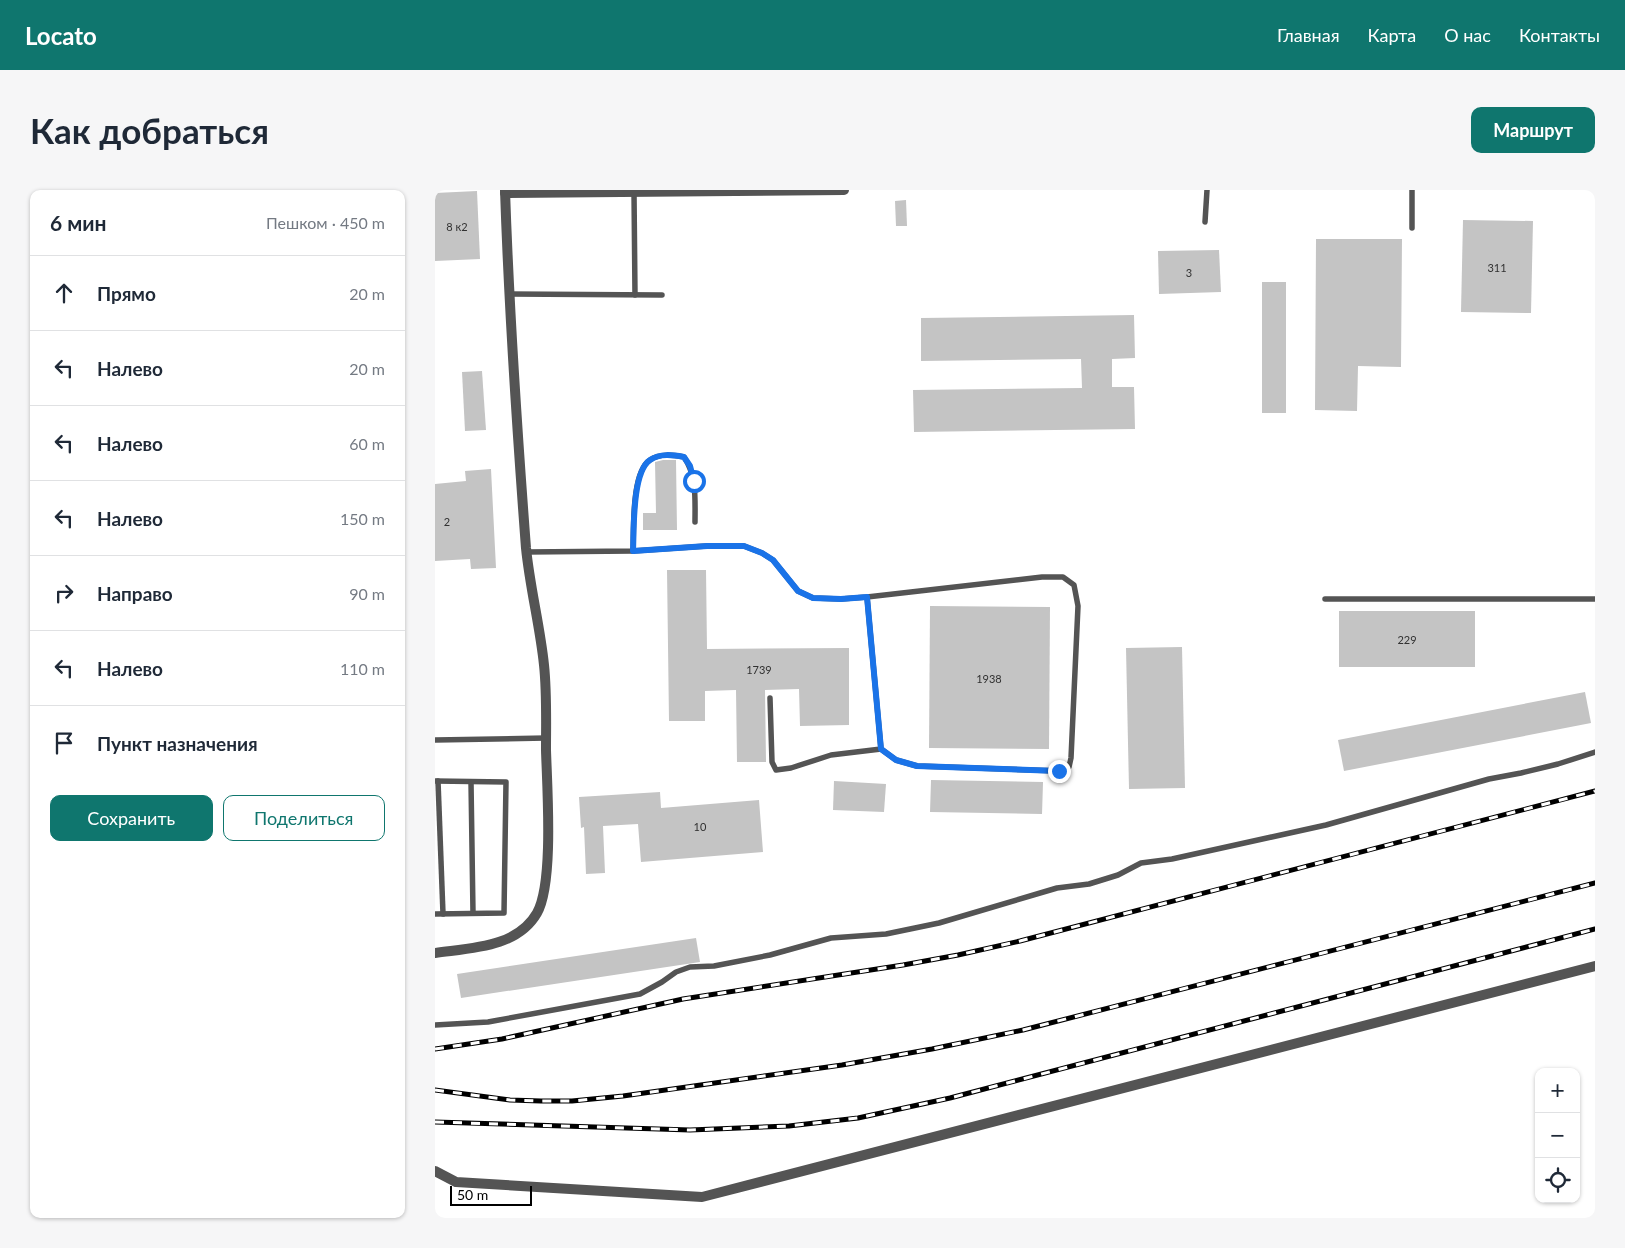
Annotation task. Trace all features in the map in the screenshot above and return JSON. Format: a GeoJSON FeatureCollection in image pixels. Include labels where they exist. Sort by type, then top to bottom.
{"type":"FeatureCollection","features":[{"type":"Feature","properties":{"kind":"street"},"geometry":{"type":"LineString","coordinates":[[435,953],[499,942],[515,935],[529,925],[538,911],[547,870],[548,826],[544,666],[527,552],[509,294],[505,191],[844,190]]}},
{"type":"Feature","properties":{"kind":"street"},"geometry":{"type":"LineString","coordinates":[[435,1171],[456,1182],[702,1197],[1595,966]]}},
{"type":"Feature","properties":{"kind":"lane"},"geometry":{"type":"LineString","coordinates":[[1205,222],[1207,190]]}},
{"type":"Feature","properties":{"kind":"lane"},"geometry":{"type":"LineString","coordinates":[[1412,190],[1412,228]]}},
{"type":"Feature","properties":{"kind":"lane"},"geometry":{"type":"LineString","coordinates":[[634,192],[635,295]]}},
{"type":"Feature","properties":{"kind":"lane"},"geometry":{"type":"LineString","coordinates":[[509,294],[662,295]]}},
{"type":"Feature","properties":{"kind":"lane"},"geometry":{"type":"LineString","coordinates":[[633,551],[638,481],[643,467],[649,460],[658,456],[673,455],[684,457],[690,466],[694,481],[695,522]]}},
{"type":"Feature","properties":{"kind":"lane"},"geometry":{"type":"LineString","coordinates":[[527,552],[633,551],[707,546],[744,546],[762,553],[773,560],[798,591],[813,598],[841,599],[867,597],[1042,577],[1063,577],[1074,585],[1078,606],[1071,758],[1069,767],[1059,771],[917,766],[896,760],[881,749],[831,755],[791,768],[776,770],[772,762],[770,698]]}},
{"type":"Feature","properties":{"kind":"lane"},"geometry":{"type":"LineString","coordinates":[[867,597],[881,749]]}},
{"type":"Feature","properties":{"kind":"lane"},"geometry":{"type":"LineString","coordinates":[[1325,598],[1595,598]]}},
{"type":"Feature","properties":{"kind":"lane"},"geometry":{"type":"LineString","coordinates":[[435,740],[546,738]]}},
{"type":"Feature","properties":{"kind":"lane"},"geometry":{"type":"LineString","coordinates":[[435,1025],[488,1022],[640,994],[676,972],[690,967],[714,966],[742,961],[831,938],[886,934],[939,923],[1057,888],[1089,884],[1118,875],[1141,863],[1173,859],[1326,825],[1489,779],[1521,773],[1595,752]]}},
{"type":"Feature","properties":{"kind":"lane"},"geometry":{"type":"LineString","coordinates":[[435,914],[443,914],[473,914],[504,913],[505,782],[437,782],[443,914]]}},
{"type":"Feature","properties":{"kind":"lane"},"geometry":{"type":"LineString","coordinates":[[471,782],[473,914]]}},
{"type":"Feature","properties":{"kind":"building"},"geometry":{"type":"Polygon","coordinates":[[[477,191],[480,259],[435,261],[435,193],[477,191]]]}},
{"type":"Feature","properties":{"kind":"building"},"geometry":{"type":"Polygon","coordinates":[[[906,200],[907,226],[896,226],[895,201],[906,200]]]}},
{"type":"Feature","properties":{"kind":"building"},"geometry":{"type":"Polygon","coordinates":[[[1463,220],[1533,221],[1531,313],[1461,312],[1463,220]]]}},
{"type":"Feature","properties":{"kind":"building"},"geometry":{"type":"Polygon","coordinates":[[[1316,239],[1402,239],[1401,367],[1358,366],[1357,411],[1315,410],[1316,239]]]}},
{"type":"Feature","properties":{"kind":"building"},"geometry":{"type":"Polygon","coordinates":[[[1219,250],[1221,292],[1159,294],[1158,251],[1219,250]]]}},
{"type":"Feature","properties":{"kind":"building"},"geometry":{"type":"Polygon","coordinates":[[[1262,282],[1286,282],[1286,413],[1262,413],[1262,282]]]}},
{"type":"Feature","properties":{"kind":"building"},"geometry":{"type":"Polygon","coordinates":[[[1134,315],[1135,358],[1112,359],[1112,387],[1134,387],[1135,429],[914,432],[913,390],[1082,388],[1081,359],[921,361],[921,318],[1134,315]]]}},
{"type":"Feature","properties":{"kind":"building"},"geometry":{"type":"Polygon","coordinates":[[[482,371],[486,430],[465,431],[462,372],[482,371]]]}},
{"type":"Feature","properties":{"kind":"building"},"geometry":{"type":"Polygon","coordinates":[[[676,460],[677,530],[643,530],[643,513],[656,513],[655,462],[676,460]]]}},
{"type":"Feature","properties":{"kind":"building"},"geometry":{"type":"Polygon","coordinates":[[[491,469],[496,568],[471,569],[470,559],[435,561],[435,484],[466,481],[465,471],[491,469]]]}},
{"type":"Feature","properties":{"kind":"building"},"geometry":{"type":"Polygon","coordinates":[[[667,570],[706,570],[707,649],[849,648],[849,725],[800,726],[799,689],[765,690],[766,762],[737,762],[736,690],[705,691],[705,721],[669,721],[667,570]]]}},
{"type":"Feature","properties":{"kind":"building"},"geometry":{"type":"Polygon","coordinates":[[[930,606],[1050,607],[1049,749],[929,748],[930,606]]]}},
{"type":"Feature","properties":{"kind":"building"},"geometry":{"type":"Polygon","coordinates":[[[1339,611],[1475,611],[1475,667],[1339,667],[1339,611]]]}},
{"type":"Feature","properties":{"kind":"building"},"geometry":{"type":"Polygon","coordinates":[[[1182,647],[1185,788],[1129,789],[1126,648],[1182,647]]]}},
{"type":"Feature","properties":{"kind":"building"},"geometry":{"type":"Polygon","coordinates":[[[1585,692],[1591,723],[1344,771],[1338,740],[1585,692]]]}},
{"type":"Feature","properties":{"kind":"building"},"geometry":{"type":"Polygon","coordinates":[[[931,780],[1043,782],[1042,814],[930,812],[931,780]]]}},
{"type":"Feature","properties":{"kind":"building"},"geometry":{"type":"Polygon","coordinates":[[[834,781],[886,784],[884,812],[833,810],[834,781]]]}},
{"type":"Feature","properties":{"kind":"building"},"geometry":{"type":"Polygon","coordinates":[[[660,792],[661,808],[759,800],[763,852],[641,862],[638,824],[603,826],[605,873],[586,874],[584,827],[581,828],[579,797],[660,792]]]}},
{"type":"Feature","properties":{"kind":"building"},"geometry":{"type":"Polygon","coordinates":[[[696,938],[700,962],[461,998],[457,974],[696,938]]]}},
{"type":"Feature","properties":{"kind":"railway"},"geometry":{"type":"LineString","coordinates":[[435,1049],[502,1039],[683,999],[958,955],[1020,941],[1595,791]]}},
{"type":"Feature","properties":{"kind":"railway"},"geometry":{"type":"LineString","coordinates":[[435,1090],[510,1100],[572,1101],[623,1096],[842,1065],[932,1049],[1023,1030],[1595,883]]}},
{"type":"Feature","properties":{"kind":"railway"},"geometry":{"type":"LineString","coordinates":[[435,1122],[690,1130],[789,1126],[858,1118],[950,1098],[1595,929]]}},
{"type":"Feature","properties":{"kind":"route"},"geometry":{"type":"LineString","coordinates":[[694,481],[690,466],[684,457],[673,455],[658,456],[649,460],[643,467],[638,481],[633,551],[707,546],[744,546],[762,553],[773,560],[798,591],[813,598],[841,599],[867,597],[881,749],[896,760],[917,766],[1059,771]]}}]}
